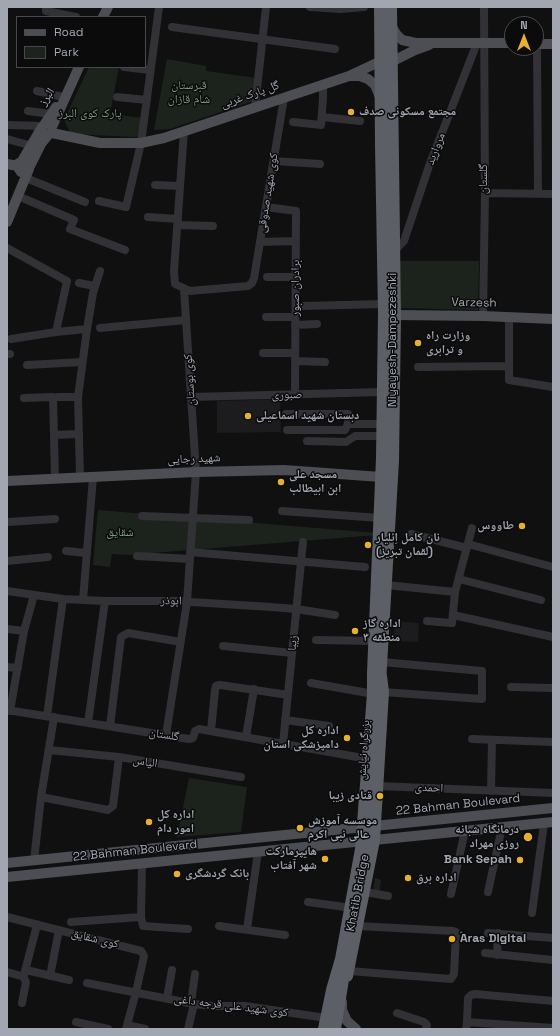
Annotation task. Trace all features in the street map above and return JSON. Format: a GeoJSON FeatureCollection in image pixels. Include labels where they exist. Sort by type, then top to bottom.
{"type":"FeatureCollection","features":[{"type":"Feature","properties":{"kind":"highway","name":"Niyayesh-Dampezeshki"},"geometry":{"type":"LineString","coordinates":[[378,669],[386,585],[393,461],[395,315],[384,64],[380,7]]}},
{"type":"Feature","properties":{"kind":"highway","name":"Niyayesh-Dampezeshki"},"geometry":{"type":"LineString","coordinates":[[378,669],[374,641],[383,436],[384,304],[381,98],[384,64],[391,25],[391,7]]}},
{"type":"Feature","properties":{"kind":"highway","name":"بزرگراه نیایش"},"geometry":{"type":"LineString","coordinates":[[336,991],[349,971],[374,840],[383,692],[378,669]]}},
{"type":"Feature","properties":{"kind":"highway","name":"بزرگراه نیایش"},"geometry":{"type":"LineString","coordinates":[[336,991],[332,974],[348,892],[358,828],[368,693],[378,669]]}},
{"type":"Feature","properties":{"kind":"highway","name":"Khatib Bridge"},"geometry":{"type":"LineString","coordinates":[[336,991],[346,960],[367,850],[378,669]]}},
{"type":"Feature","properties":{"kind":"highway"},"geometry":{"type":"LineString","coordinates":[[361,785],[377,786]]}},
{"type":"Feature","properties":{"kind":"highway"},"geometry":{"type":"LineString","coordinates":[[350,877],[356,883],[362,883],[367,880]]}},
{"type":"Feature","properties":{"kind":"highway"},"geometry":{"type":"LineString","coordinates":[[348,892],[354,886],[359,886],[363,890],[364,894]]}},
{"type":"Feature","properties":{"kind":"highway"},"geometry":{"type":"LineString","coordinates":[[325,1023],[336,991]]}},
{"type":"Feature","properties":{"kind":"highway"},"geometry":{"type":"LineString","coordinates":[[335,1029],[336,991]]}},
{"type":"Feature","properties":{"kind":"main road"},"geometry":{"type":"LineString","coordinates":[[104,16],[108,7]]}},
{"type":"Feature","properties":{"kind":"main road"},"geometry":{"type":"LineString","coordinates":[[391,25],[396,34],[402,40],[437,43],[504,44]]}},
{"type":"Feature","properties":{"kind":"main road","name":"گل پارک غربی"},"geometry":{"type":"LineString","coordinates":[[48,129],[65,136],[100,143],[141,143],[164,138],[384,64],[415,50],[437,43]]}},
{"type":"Feature","properties":{"kind":"main road","name":"البرز"},"geometry":{"type":"LineString","coordinates":[[24,168],[41,144],[78,68]]}},
{"type":"Feature","properties":{"kind":"main road"},"geometry":{"type":"LineString","coordinates":[[348,76],[360,76],[368,79],[375,85],[381,98]]}},
{"type":"Feature","properties":{"kind":"main road","name":"البرز"},"geometry":{"type":"LineString","coordinates":[[24,168],[32,146],[48,129],[51,114],[71,83]]}},
{"type":"Feature","properties":{"kind":"main road"},"geometry":{"type":"LineString","coordinates":[[7,164],[24,168],[18,196],[7,222]]}},
{"type":"Feature","properties":{"kind":"main road","name":"Varzesh"},"geometry":{"type":"LineString","coordinates":[[395,315],[483,316],[553,320]]}},
{"type":"Feature","properties":{"kind":"main road","name":"شهید رجایی"},"geometry":{"type":"LineString","coordinates":[[7,481],[196,472],[284,470],[381,477]]}},
{"type":"Feature","properties":{"kind":"main road","name":"22 Bahman Boulevard"},"geometry":{"type":"LineString","coordinates":[[7,863],[553,808]]}},
{"type":"Feature","properties":{"kind":"main road","name":"22 Bahman Boulevard"},"geometry":{"type":"LineString","coordinates":[[7,877],[548,823]]}},
{"type":"Feature","properties":{"kind":"main road"},"geometry":{"type":"LineString","coordinates":[[336,991],[346,1022],[356,1029]]}},
{"type":"Feature","properties":{"kind":"street"},"geometry":{"type":"LineString","coordinates":[[46,7],[46,11],[71,16]]}},
{"type":"Feature","properties":{"kind":"street"},"geometry":{"type":"LineString","coordinates":[[99,201],[126,207],[141,143],[159,7]]}},
{"type":"Feature","properties":{"kind":"street"},"geometry":{"type":"LineString","coordinates":[[255,107],[266,7]]}},
{"type":"Feature","properties":{"kind":"street"},"geometry":{"type":"LineString","coordinates":[[310,7],[341,9],[364,7]]}},
{"type":"Feature","properties":{"kind":"street","name":"گلستان"},"geometry":{"type":"LineString","coordinates":[[483,316],[485,193],[481,43],[484,7]]}},
{"type":"Feature","properties":{"kind":"street"},"geometry":{"type":"LineString","coordinates":[[172,27],[335,49]]}},
{"type":"Feature","properties":{"kind":"street","name":"مروارید"},"geometry":{"type":"LineString","coordinates":[[393,252],[404,241],[429,166],[481,43]]}},
{"type":"Feature","properties":{"kind":"street"},"geometry":{"type":"LineString","coordinates":[[537,56],[538,194]]}},
{"type":"Feature","properties":{"kind":"street"},"geometry":{"type":"LineString","coordinates":[[133,68],[150,70]]}},
{"type":"Feature","properties":{"kind":"street"},"geometry":{"type":"LineString","coordinates":[[293,122],[322,125],[323,84]]}},
{"type":"Feature","properties":{"kind":"street"},"geometry":{"type":"LineString","coordinates":[[37,92],[62,97]]}},
{"type":"Feature","properties":{"kind":"street"},"geometry":{"type":"LineString","coordinates":[[116,97],[147,100]]}},
{"type":"Feature","properties":{"kind":"street","name":"کوی شهید صدوقی"},"geometry":{"type":"LineString","coordinates":[[184,289],[190,291],[248,286],[252,283],[284,98]]}},
{"type":"Feature","properties":{"kind":"street"},"geometry":{"type":"LineString","coordinates":[[28,111],[51,114]]}},
{"type":"Feature","properties":{"kind":"street"},"geometry":{"type":"LineString","coordinates":[[322,117],[360,121]]}},
{"type":"Feature","properties":{"kind":"street"},"geometry":{"type":"LineString","coordinates":[[7,125],[48,129]]}},
{"type":"Feature","properties":{"kind":"street"},"geometry":{"type":"LineString","coordinates":[[184,131],[174,271],[175,284],[184,289]]}},
{"type":"Feature","properties":{"kind":"street"},"geometry":{"type":"LineString","coordinates":[[7,139],[32,146]]}},
{"type":"Feature","properties":{"kind":"street"},"geometry":{"type":"LineString","coordinates":[[274,161],[320,164]]}},
{"type":"Feature","properties":{"kind":"street"},"geometry":{"type":"LineString","coordinates":[[24,168],[85,202]]}},
{"type":"Feature","properties":{"kind":"street"},"geometry":{"type":"LineString","coordinates":[[155,185],[180,186]]}},
{"type":"Feature","properties":{"kind":"street"},"geometry":{"type":"LineString","coordinates":[[485,193],[553,194]]}},
{"type":"Feature","properties":{"kind":"street"},"geometry":{"type":"LineString","coordinates":[[18,196],[74,220],[70,229],[125,250]]}},
{"type":"Feature","properties":{"kind":"street","name":"برادران صبور"},"geometry":{"type":"LineString","coordinates":[[266,207],[296,211],[295,394]]}},
{"type":"Feature","properties":{"kind":"street"},"geometry":{"type":"LineString","coordinates":[[148,217],[213,226]]}},
{"type":"Feature","properties":{"kind":"street"},"geometry":{"type":"LineString","coordinates":[[260,242],[296,242]]}},
{"type":"Feature","properties":{"kind":"street"},"geometry":{"type":"LineString","coordinates":[[7,248],[67,281],[56,332]]}},
{"type":"Feature","properties":{"kind":"street"},"geometry":{"type":"LineString","coordinates":[[80,478],[78,397],[87,329],[95,286],[100,271]]}},
{"type":"Feature","properties":{"kind":"street"},"geometry":{"type":"LineString","coordinates":[[267,277],[296,277]]}},
{"type":"Feature","properties":{"kind":"street"},"geometry":{"type":"LineString","coordinates":[[79,283],[95,286]]}},
{"type":"Feature","properties":{"kind":"street","name":"کوی بوستان"},"geometry":{"type":"LineString","coordinates":[[166,735],[187,602],[196,472],[184,289]]}},
{"type":"Feature","properties":{"kind":"street"},"geometry":{"type":"LineString","coordinates":[[302,306],[384,304]]}},
{"type":"Feature","properties":{"kind":"street"},"geometry":{"type":"LineString","coordinates":[[266,317],[318,324]]}},
{"type":"Feature","properties":{"kind":"street"},"geometry":{"type":"LineString","coordinates":[[509,317],[509,380],[553,387]]}},
{"type":"Feature","properties":{"kind":"street"},"geometry":{"type":"LineString","coordinates":[[100,328],[186,320]]}},
{"type":"Feature","properties":{"kind":"street"},"geometry":{"type":"LineString","coordinates":[[11,339],[87,329]]}},
{"type":"Feature","properties":{"kind":"street"},"geometry":{"type":"LineString","coordinates":[[263,353],[325,362]]}},
{"type":"Feature","properties":{"kind":"street"},"geometry":{"type":"LineString","coordinates":[[27,365],[82,362]]}},
{"type":"Feature","properties":{"kind":"street"},"geometry":{"type":"LineString","coordinates":[[418,367],[509,366]]}},
{"type":"Feature","properties":{"kind":"street","name":"صبوری"},"geometry":{"type":"LineString","coordinates":[[191,397],[383,392]]}},
{"type":"Feature","properties":{"kind":"street"},"geometry":{"type":"LineString","coordinates":[[24,398],[53,397],[55,479]]}},
{"type":"Feature","properties":{"kind":"street"},"geometry":{"type":"LineString","coordinates":[[58,397],[78,397]]}},
{"type":"Feature","properties":{"kind":"street"},"geometry":{"type":"LineString","coordinates":[[286,414],[348,414],[348,424],[345,430],[287,430]]}},
{"type":"Feature","properties":{"kind":"street"},"geometry":{"type":"LineString","coordinates":[[348,424],[383,424]]}},
{"type":"Feature","properties":{"kind":"street"},"geometry":{"type":"LineString","coordinates":[[54,434],[76,434]]}},
{"type":"Feature","properties":{"kind":"street"},"geometry":{"type":"LineString","coordinates":[[307,441],[346,442],[355,436],[383,436]]}},
{"type":"Feature","properties":{"kind":"street"},"geometry":{"type":"LineString","coordinates":[[83,600],[94,477]]}},
{"type":"Feature","properties":{"kind":"street"},"geometry":{"type":"LineString","coordinates":[[282,511],[380,518]]}},
{"type":"Feature","properties":{"kind":"street"},"geometry":{"type":"LineString","coordinates":[[142,516],[249,520]]}},
{"type":"Feature","properties":{"kind":"street"},"geometry":{"type":"LineString","coordinates":[[7,522],[55,519]]}},
{"type":"Feature","properties":{"kind":"street"},"geometry":{"type":"LineString","coordinates":[[427,621],[452,623],[455,592],[472,528]]}},
{"type":"Feature","properties":{"kind":"street"},"geometry":{"type":"LineString","coordinates":[[411,534],[553,567]]}},
{"type":"Feature","properties":{"kind":"street","name":"زیبا"},"geometry":{"type":"LineString","coordinates":[[283,744],[302,542]]}},
{"type":"Feature","properties":{"kind":"street"},"geometry":{"type":"LineString","coordinates":[[66,551],[87,553]]}},
{"type":"Feature","properties":{"kind":"street"},"geometry":{"type":"LineString","coordinates":[[137,556],[190,556],[301,561],[365,567]]}},
{"type":"Feature","properties":{"kind":"street"},"geometry":{"type":"LineString","coordinates":[[7,561],[48,557]]}},
{"type":"Feature","properties":{"kind":"street"},"geometry":{"type":"LineString","coordinates":[[458,579],[541,600]]}},
{"type":"Feature","properties":{"kind":"street"},"geometry":{"type":"LineString","coordinates":[[386,585],[455,592]]}},
{"type":"Feature","properties":{"kind":"street","name":"ابوذر"},"geometry":{"type":"LineString","coordinates":[[7,591],[63,599],[187,602],[296,609],[335,615]]}},
{"type":"Feature","properties":{"kind":"street"},"geometry":{"type":"LineString","coordinates":[[9,710],[24,631],[34,595]]}},
{"type":"Feature","properties":{"kind":"street"},"geometry":{"type":"LineString","coordinates":[[34,860],[41,797],[49,750],[50,717],[63,599]]}},
{"type":"Feature","properties":{"kind":"street"},"geometry":{"type":"LineString","coordinates":[[88,723],[105,601]]}},
{"type":"Feature","properties":{"kind":"street"},"geometry":{"type":"LineString","coordinates":[[453,615],[553,637]]}},
{"type":"Feature","properties":{"kind":"street"},"geometry":{"type":"LineString","coordinates":[[7,629],[24,631]]}},
{"type":"Feature","properties":{"kind":"street"},"geometry":{"type":"LineString","coordinates":[[110,726],[121,637],[128,633],[175,641]]}},
{"type":"Feature","properties":{"kind":"street"},"geometry":{"type":"LineString","coordinates":[[316,640],[374,641]]}},
{"type":"Feature","properties":{"kind":"street"},"geometry":{"type":"LineString","coordinates":[[223,646],[292,653]]}},
{"type":"Feature","properties":{"kind":"street"},"geometry":{"type":"LineString","coordinates":[[7,666],[18,668]]}},
{"type":"Feature","properties":{"kind":"street"},"geometry":{"type":"LineString","coordinates":[[378,669],[482,671],[482,699],[383,692]]}},
{"type":"Feature","properties":{"kind":"street"},"geometry":{"type":"LineString","coordinates":[[311,683],[368,693]]}},
{"type":"Feature","properties":{"kind":"street"},"geometry":{"type":"LineString","coordinates":[[211,731],[216,686],[220,685],[254,689],[282,694]]}},
{"type":"Feature","properties":{"kind":"street"},"geometry":{"type":"LineString","coordinates":[[511,687],[553,688]]}},
{"type":"Feature","properties":{"kind":"street"},"geometry":{"type":"LineString","coordinates":[[246,737],[254,689]]}},
{"type":"Feature","properties":{"kind":"street","name":"گلستان"},"geometry":{"type":"LineString","coordinates":[[9,710],[191,739],[197,730],[211,731],[363,758]]}},
{"type":"Feature","properties":{"kind":"street"},"geometry":{"type":"LineString","coordinates":[[285,720],[329,726]]}},
{"type":"Feature","properties":{"kind":"street"},"geometry":{"type":"LineString","coordinates":[[472,739],[553,742]]}},
{"type":"Feature","properties":{"kind":"street"},"geometry":{"type":"LineString","coordinates":[[491,791],[492,740]]}},
{"type":"Feature","properties":{"kind":"street","name":"الیاس"},"geometry":{"type":"LineString","coordinates":[[49,750],[119,758],[241,777]]}},
{"type":"Feature","properties":{"kind":"street"},"geometry":{"type":"LineString","coordinates":[[41,797],[108,810],[113,806],[119,758]]}},
{"type":"Feature","properties":{"kind":"street","name":"احمدی"},"geometry":{"type":"LineString","coordinates":[[377,786],[553,793]]}},
{"type":"Feature","properties":{"kind":"street"},"geometry":{"type":"LineString","coordinates":[[532,913],[548,823]]}},
{"type":"Feature","properties":{"kind":"street"},"geometry":{"type":"LineString","coordinates":[[488,892],[502,827]]}},
{"type":"Feature","properties":{"kind":"street"},"geometry":{"type":"LineString","coordinates":[[451,894],[465,831]]}},
{"type":"Feature","properties":{"kind":"street"},"geometry":{"type":"LineString","coordinates":[[247,929],[258,852]]}},
{"type":"Feature","properties":{"kind":"street"},"geometry":{"type":"LineString","coordinates":[[142,864],[141,924],[144,927],[188,929]]}},
{"type":"Feature","properties":{"kind":"street"},"geometry":{"type":"LineString","coordinates":[[364,894],[388,896]]}},
{"type":"Feature","properties":{"kind":"street"},"geometry":{"type":"LineString","coordinates":[[308,902],[345,907]]}},
{"type":"Feature","properties":{"kind":"street","name":"کوی شقایق"},"geometry":{"type":"LineString","coordinates":[[7,917],[141,951],[144,956],[126,1027]]}},
{"type":"Feature","properties":{"kind":"street"},"geometry":{"type":"LineString","coordinates":[[71,922],[141,917]]}},
{"type":"Feature","properties":{"kind":"street"},"geometry":{"type":"LineString","coordinates":[[22,1003],[26,982],[24,973],[37,924]]}},
{"type":"Feature","properties":{"kind":"street"},"geometry":{"type":"LineString","coordinates":[[219,926],[285,935]]}},
{"type":"Feature","properties":{"kind":"street"},"geometry":{"type":"LineString","coordinates":[[349,971],[451,979],[454,974],[456,932],[358,926]]}},
{"type":"Feature","properties":{"kind":"street"},"geometry":{"type":"LineString","coordinates":[[50,976],[59,930]]}},
{"type":"Feature","properties":{"kind":"street"},"geometry":{"type":"LineString","coordinates":[[488,932],[553,938]]}},
{"type":"Feature","properties":{"kind":"street"},"geometry":{"type":"LineString","coordinates":[[497,955],[498,933]]}},
{"type":"Feature","properties":{"kind":"street"},"geometry":{"type":"LineString","coordinates":[[485,954],[553,960]]}},
{"type":"Feature","properties":{"kind":"street"},"geometry":{"type":"LineString","coordinates":[[167,998],[172,970]]}},
{"type":"Feature","properties":{"kind":"street"},"geometry":{"type":"LineString","coordinates":[[7,972],[50,976],[69,980]]}},
{"type":"Feature","properties":{"kind":"street"},"geometry":{"type":"LineString","coordinates":[[188,1029],[195,974]]}},
{"type":"Feature","properties":{"kind":"street","name":"کوی شهید علی قرجه داغی"},"geometry":{"type":"LineString","coordinates":[[87,984],[213,1006],[244,1006],[325,1023]]}},
{"type":"Feature","properties":{"kind":"street"},"geometry":{"type":"LineString","coordinates":[[553,1001],[471,994],[468,998],[466,1026],[553,1028]]}},
{"type":"Feature","properties":{"kind":"street"},"geometry":{"type":"LineString","coordinates":[[397,1013],[424,1022],[427,1025],[426,1029]]}},
{"type":"Feature","properties":{"kind":"street"},"geometry":{"type":"LineString","coordinates":[[76,1022],[108,1029]]}},
{"type":"Feature","properties":{"kind":"street"},"geometry":{"type":"LineString","coordinates":[[126,1027],[145,1029]]}},
{"type":"Feature","properties":{"kind":"shaded area","name":"دبستان شهید اسماعیلی"},"geometry":{"type":"Polygon","coordinates":[[[280,399],[281,432],[217,433],[217,401],[280,399]]]}},
{"type":"Feature","properties":{"kind":"shaded area"},"geometry":{"type":"Polygon","coordinates":[[[395,621],[419,623],[418,642],[394,641],[395,621]]]}},
{"type":"Feature","properties":{"kind":"green space","name":"قبرستان شام قازان"},"geometry":{"type":"Polygon","coordinates":[[[167,59],[206,66],[206,71],[256,78],[253,101],[170,129],[154,130],[167,59]]]}},
{"type":"Feature","properties":{"kind":"green space","name":"پارک کوی البرز"},"geometry":{"type":"Polygon","coordinates":[[[89,68],[119,68],[110,114],[143,118],[142,136],[134,137],[71,134],[64,120],[89,68]]]}},
{"type":"Feature","properties":{"kind":"green space"},"geometry":{"type":"Polygon","coordinates":[[[400,261],[479,261],[478,310],[401,308],[400,261]]]}},
{"type":"Feature","properties":{"kind":"green space","name":"شقایق"},"geometry":{"type":"Polygon","coordinates":[[[98,510],[389,534],[127,555],[112,554],[110,567],[93,565],[98,510]]]}},
{"type":"Feature","properties":{"kind":"green space"},"geometry":{"type":"Polygon","coordinates":[[[189,778],[247,787],[241,832],[177,837],[189,778]]]}},
{"type":"Feature","properties":{"kind":"green space"},"geometry":{"type":"Polygon","coordinates":[[[375,878],[381,880],[379,893],[373,892],[375,878]]]}},
{"type":"Feature","properties":{"kind":"place","name":"مجتمع مسکونی صدف"},"geometry":{"type":"Point","coordinates":[351,112]}},
{"type":"Feature","properties":{"kind":"place","name":"وزارت راه و ترابری"},"geometry":{"type":"Point","coordinates":[418,343]}},
{"type":"Feature","properties":{"kind":"place","name":"دبستان شهید اسماعیلی"},"geometry":{"type":"Point","coordinates":[248,416]}},
{"type":"Feature","properties":{"kind":"place","name":"مسجد علی ابن ابیطالب"},"geometry":{"type":"Point","coordinates":[281,482]}},
{"type":"Feature","properties":{"kind":"place","name":"طاووس"},"geometry":{"type":"Point","coordinates":[522,526]}},
{"type":"Feature","properties":{"kind":"place","name":"نان کامل اِئلیار (لقمان تبریز)"},"geometry":{"type":"Point","coordinates":[368,545]}},
{"type":"Feature","properties":{"kind":"place","name":"اداره گاز منطقه ۳"},"geometry":{"type":"Point","coordinates":[355,631]}},
{"type":"Feature","properties":{"kind":"place","name":"اداره کل دامپزشکی استان"},"geometry":{"type":"Point","coordinates":[347,738]}},
{"type":"Feature","properties":{"kind":"place","name":"قنادی زیبا"},"geometry":{"type":"Point","coordinates":[380,796]}},
{"type":"Feature","properties":{"kind":"place","name":"اداره کل امور دام"},"geometry":{"type":"Point","coordinates":[149,822]}},
{"type":"Feature","properties":{"kind":"place","name":"موسسه آموزش عالی نبی اکرم"},"geometry":{"type":"Point","coordinates":[300,828]}},
{"type":"Feature","properties":{"kind":"place","name":"درمانگاه شبانه روزی مهراد"},"geometry":{"type":"Point","coordinates":[528,837]}},
{"type":"Feature","properties":{"kind":"place","name":"هایپرمارکت شهر آفتاب"},"geometry":{"type":"Point","coordinates":[325,859]}},
{"type":"Feature","properties":{"kind":"place","name":"Bank Sepah"},"geometry":{"type":"Point","coordinates":[520,860]}},
{"type":"Feature","properties":{"kind":"place","name":"بانک گردشگری"},"geometry":{"type":"Point","coordinates":[177,874]}},
{"type":"Feature","properties":{"kind":"place","name":"اداره برق"},"geometry":{"type":"Point","coordinates":[408,878]}},
{"type":"Feature","properties":{"kind":"place","name":"َAras Digital"},"geometry":{"type":"Point","coordinates":[452,939]}}]}
